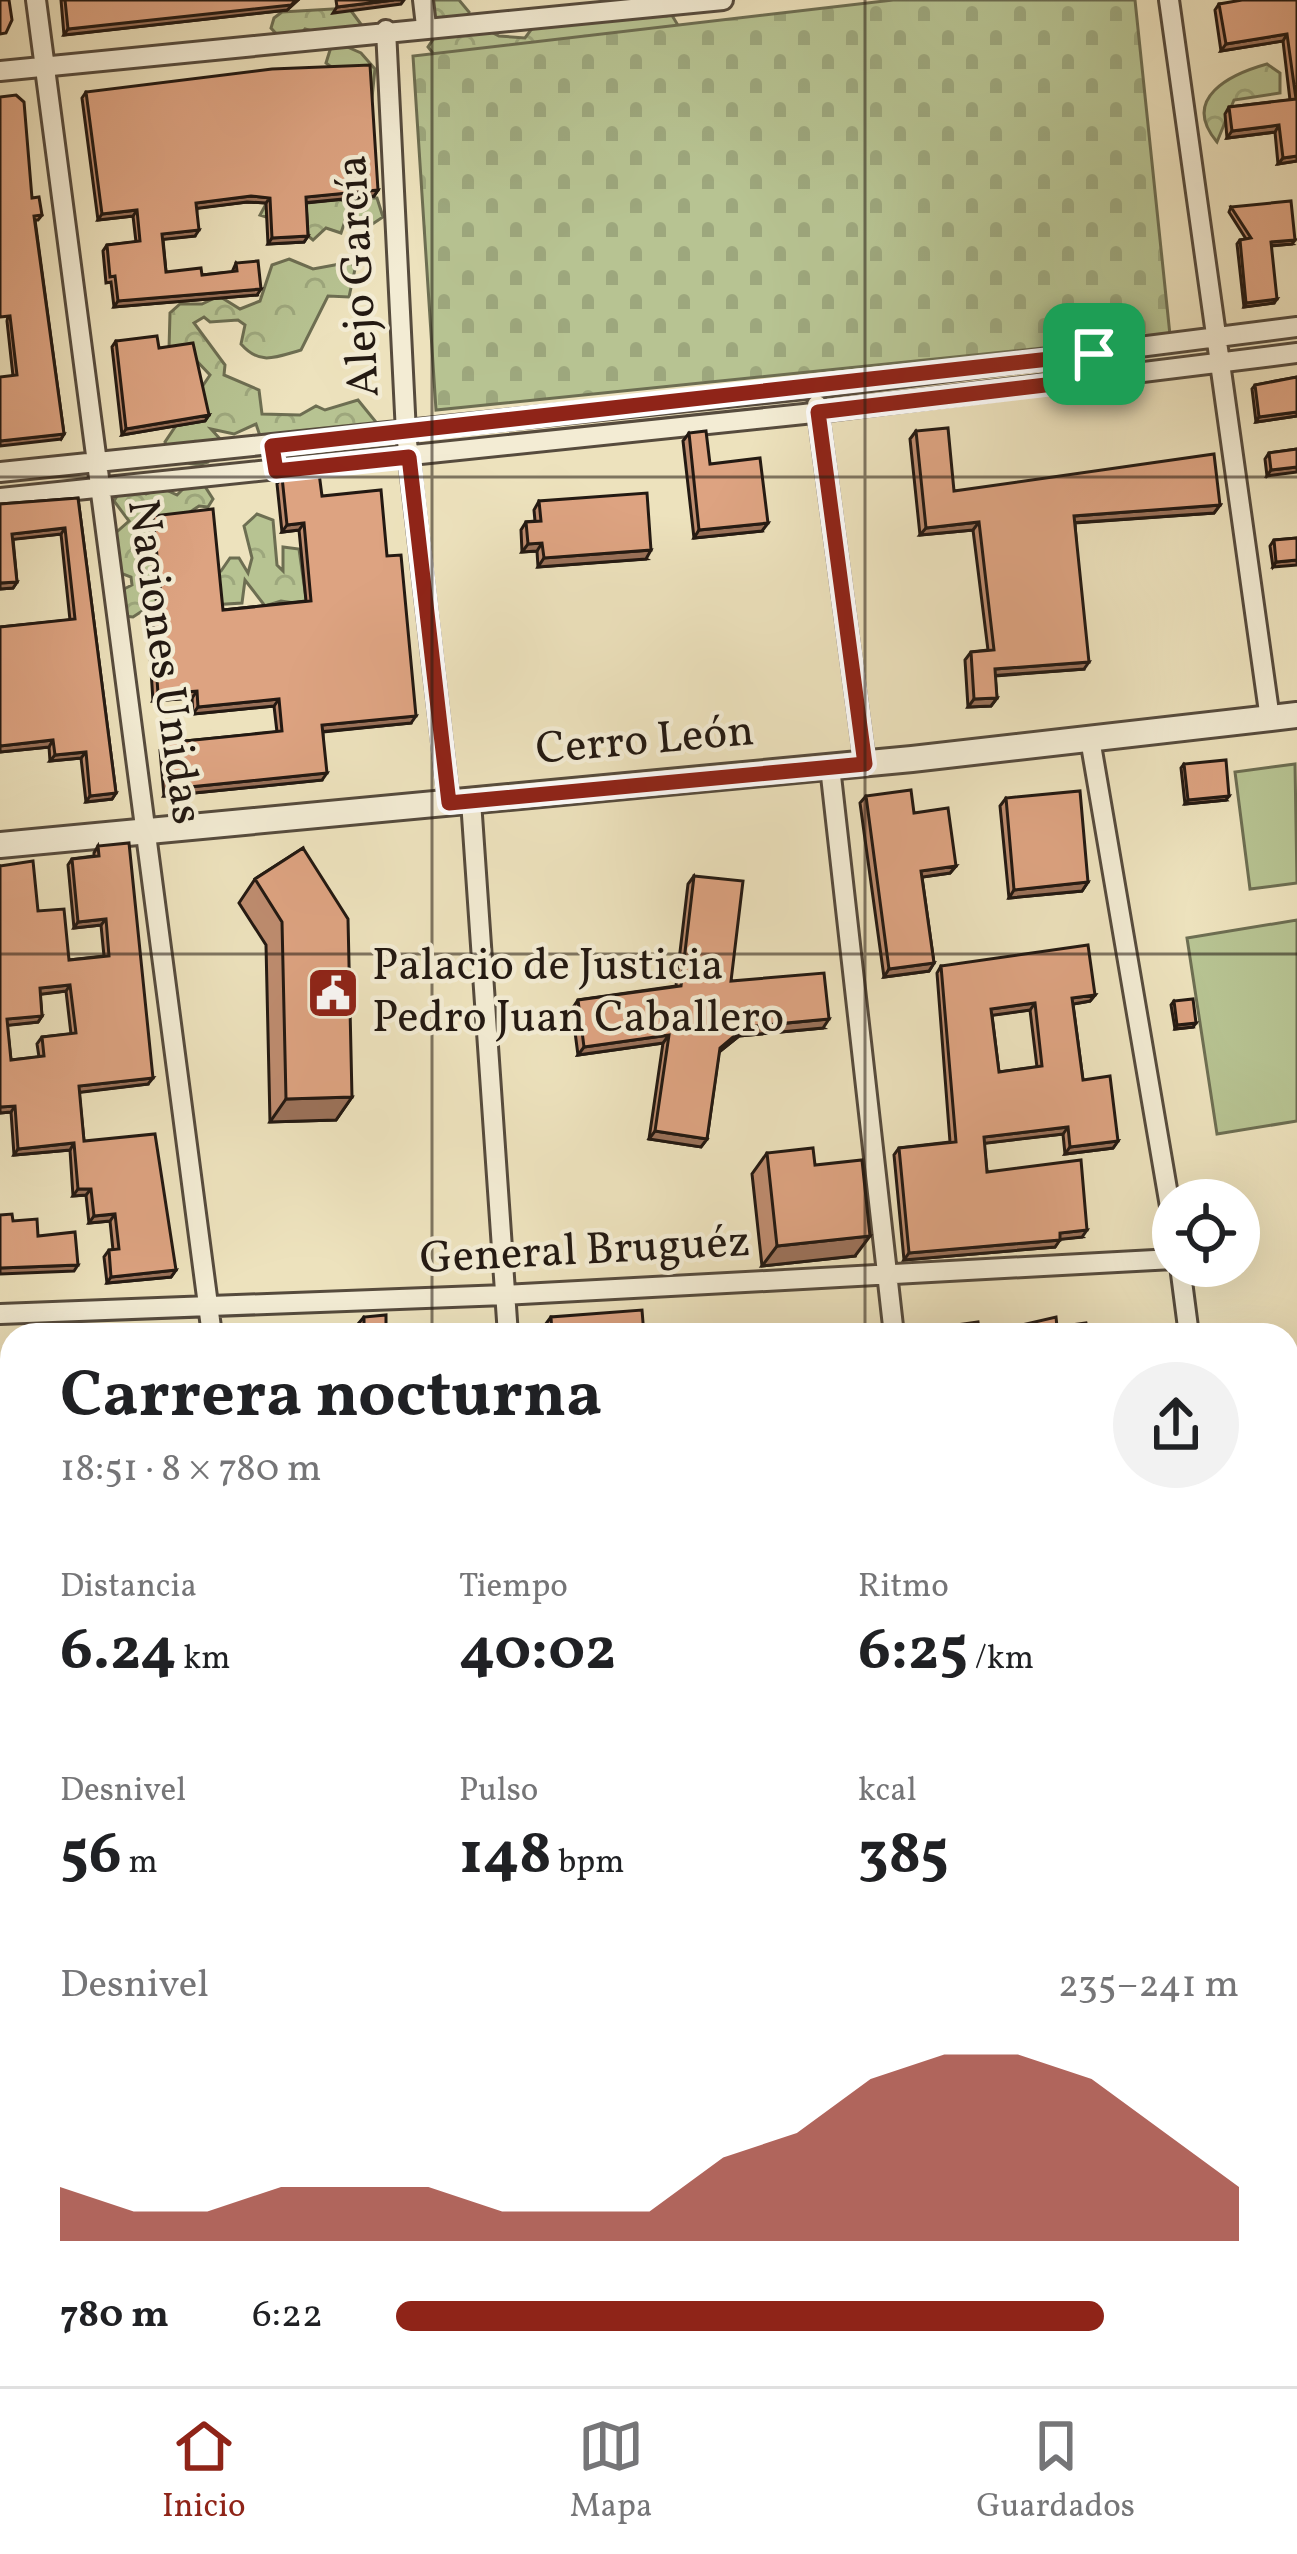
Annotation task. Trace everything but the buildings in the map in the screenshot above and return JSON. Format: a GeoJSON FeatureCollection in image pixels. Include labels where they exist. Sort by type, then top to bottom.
{"type":"FeatureCollection","features":[{"type":"Feature","properties":{"kind":"street","name":"Naciones Unidas"},"geometry":{"type":"LineString","coordinates":[[37,0],[210,1323]]}},
{"type":"Feature","properties":{"kind":"street"},"geometry":{"type":"LineString","coordinates":[[423,0],[426,26]]}},
{"type":"Feature","properties":{"kind":"street"},"geometry":{"type":"LineString","coordinates":[[0,71],[723,0]]}},
{"type":"Feature","properties":{"kind":"street"},"geometry":{"type":"LineString","coordinates":[[1169,0],[1270,719]]}},
{"type":"Feature","properties":{"kind":"street","name":"Alejo García"},"geometry":{"type":"LineString","coordinates":[[386,31],[406,433],[460,802],[507,1323]]}},
{"type":"Feature","properties":{"kind":"street"},"geometry":{"type":"LineString","coordinates":[[0,472],[815,388],[1297,327]]}},
{"type":"Feature","properties":{"kind":"street"},"geometry":{"type":"LineString","coordinates":[[0,497],[100,491],[818,412],[1297,352]]}},
{"type":"Feature","properties":{"kind":"street"},"geometry":{"type":"LineString","coordinates":[[1094,354],[1096,379]]}},
{"type":"Feature","properties":{"kind":"street"},"geometry":{"type":"LineString","coordinates":[[815,388],[865,764]]}},
{"type":"Feature","properties":{"kind":"street"},"geometry":{"type":"LineString","coordinates":[[689,402],[692,426]]}},
{"type":"Feature","properties":{"kind":"street"},"geometry":{"type":"LineString","coordinates":[[272,446],[276,471]]}},
{"type":"Feature","properties":{"kind":"street","name":"Cerro León"},"geometry":{"type":"LineString","coordinates":[[0,845],[865,764],[1297,715]]}},
{"type":"Feature","properties":{"kind":"street"},"geometry":{"type":"LineString","coordinates":[[1090,739],[1165,1179]]}},
{"type":"Feature","properties":{"kind":"street"},"geometry":{"type":"LineString","coordinates":[[830,767],[893,1323]]}},
{"type":"Feature","properties":{"kind":"street","name":"General Bruguéz"},"geometry":{"type":"LineString","coordinates":[[0,1314],[505,1295],[1152,1260]]}},
{"type":"Feature","properties":{"kind":"street"},"geometry":{"type":"LineString","coordinates":[[1183,1287],[1187,1323]]}},
{"type":"Feature","properties":{"kind":"green space"},"geometry":{"type":"Polygon","coordinates":[[[424,0],[459,0],[469,12],[466,19],[499,36],[525,38],[536,23],[561,25],[609,0],[670,12],[679,27],[439,61],[428,47],[438,32],[424,0]]]}},
{"type":"Feature","properties":{"kind":"green space"},"geometry":{"type":"Polygon","coordinates":[[[893,0],[1135,0],[1170,335],[436,410],[413,56],[893,0]]]}},
{"type":"Feature","properties":{"kind":"green space"},"geometry":{"type":"Polygon","coordinates":[[[349,8],[363,27],[331,36],[305,29],[296,40],[281,39],[271,28],[282,12],[349,8]]]}},
{"type":"Feature","properties":{"kind":"green space"},"geometry":{"type":"Polygon","coordinates":[[[345,46],[361,53],[375,69],[372,98],[326,63],[331,47],[345,46]]]}},
{"type":"Feature","properties":{"kind":"green space"},"geometry":{"type":"Polygon","coordinates":[[[1267,64],[1280,73],[1280,93],[1234,100],[1217,142],[1207,126],[1207,101],[1226,81],[1267,64]]]}},
{"type":"Feature","properties":{"kind":"green space"},"geometry":{"type":"Polygon","coordinates":[[[328,196],[353,204],[360,198],[377,198],[383,217],[365,229],[346,218],[341,233],[326,228],[313,240],[296,226],[260,215],[266,204],[328,196]]]}},
{"type":"Feature","properties":{"kind":"green space"},"geometry":{"type":"Polygon","coordinates":[[[289,259],[313,269],[351,262],[355,269],[349,297],[328,296],[301,350],[262,357],[241,344],[245,325],[238,320],[210,322],[204,317],[194,323],[225,365],[224,375],[259,390],[262,414],[300,415],[316,406],[325,410],[358,400],[380,427],[268,440],[260,436],[256,424],[234,434],[211,429],[221,440],[208,462],[182,461],[165,442],[210,375],[192,356],[169,349],[170,313],[180,304],[202,304],[219,296],[240,309],[260,301],[272,265],[289,259]]]}},
{"type":"Feature","properties":{"kind":"green space"},"geometry":{"type":"Polygon","coordinates":[[[189,483],[204,485],[213,499],[208,507],[199,506],[160,532],[155,515],[146,518],[146,526],[153,531],[153,591],[221,571],[230,558],[239,558],[248,573],[252,558],[244,526],[257,514],[273,520],[277,565],[283,571],[283,547],[299,549],[307,605],[281,601],[265,606],[245,580],[242,603],[163,608],[156,602],[133,617],[123,616],[118,592],[132,585],[131,577],[115,571],[111,537],[129,521],[114,501],[123,486],[146,494],[162,488],[177,495],[189,483]]]}},
{"type":"Feature","properties":{"kind":"green space"},"geometry":{"type":"Polygon","coordinates":[[[1295,764],[1297,883],[1250,889],[1235,772],[1295,764]]]}},
{"type":"Feature","properties":{"kind":"green space"},"geometry":{"type":"Polygon","coordinates":[[[1297,920],[1297,1121],[1217,1134],[1187,938],[1297,920]]]}},
{"type":"Feature","properties":{"kind":"place","name":"Palacio de Justicia Pedro Juan Caballero"},"geometry":{"type":"Point","coordinates":[333,993]}},
{"type":"Feature","properties":{"kind":"route"},"geometry":{"type":"LineString","coordinates":[[1094,354],[1096,379],[818,412],[865,764],[449,803],[409,457],[276,471],[272,446],[802,390],[1094,354]]}}]}
